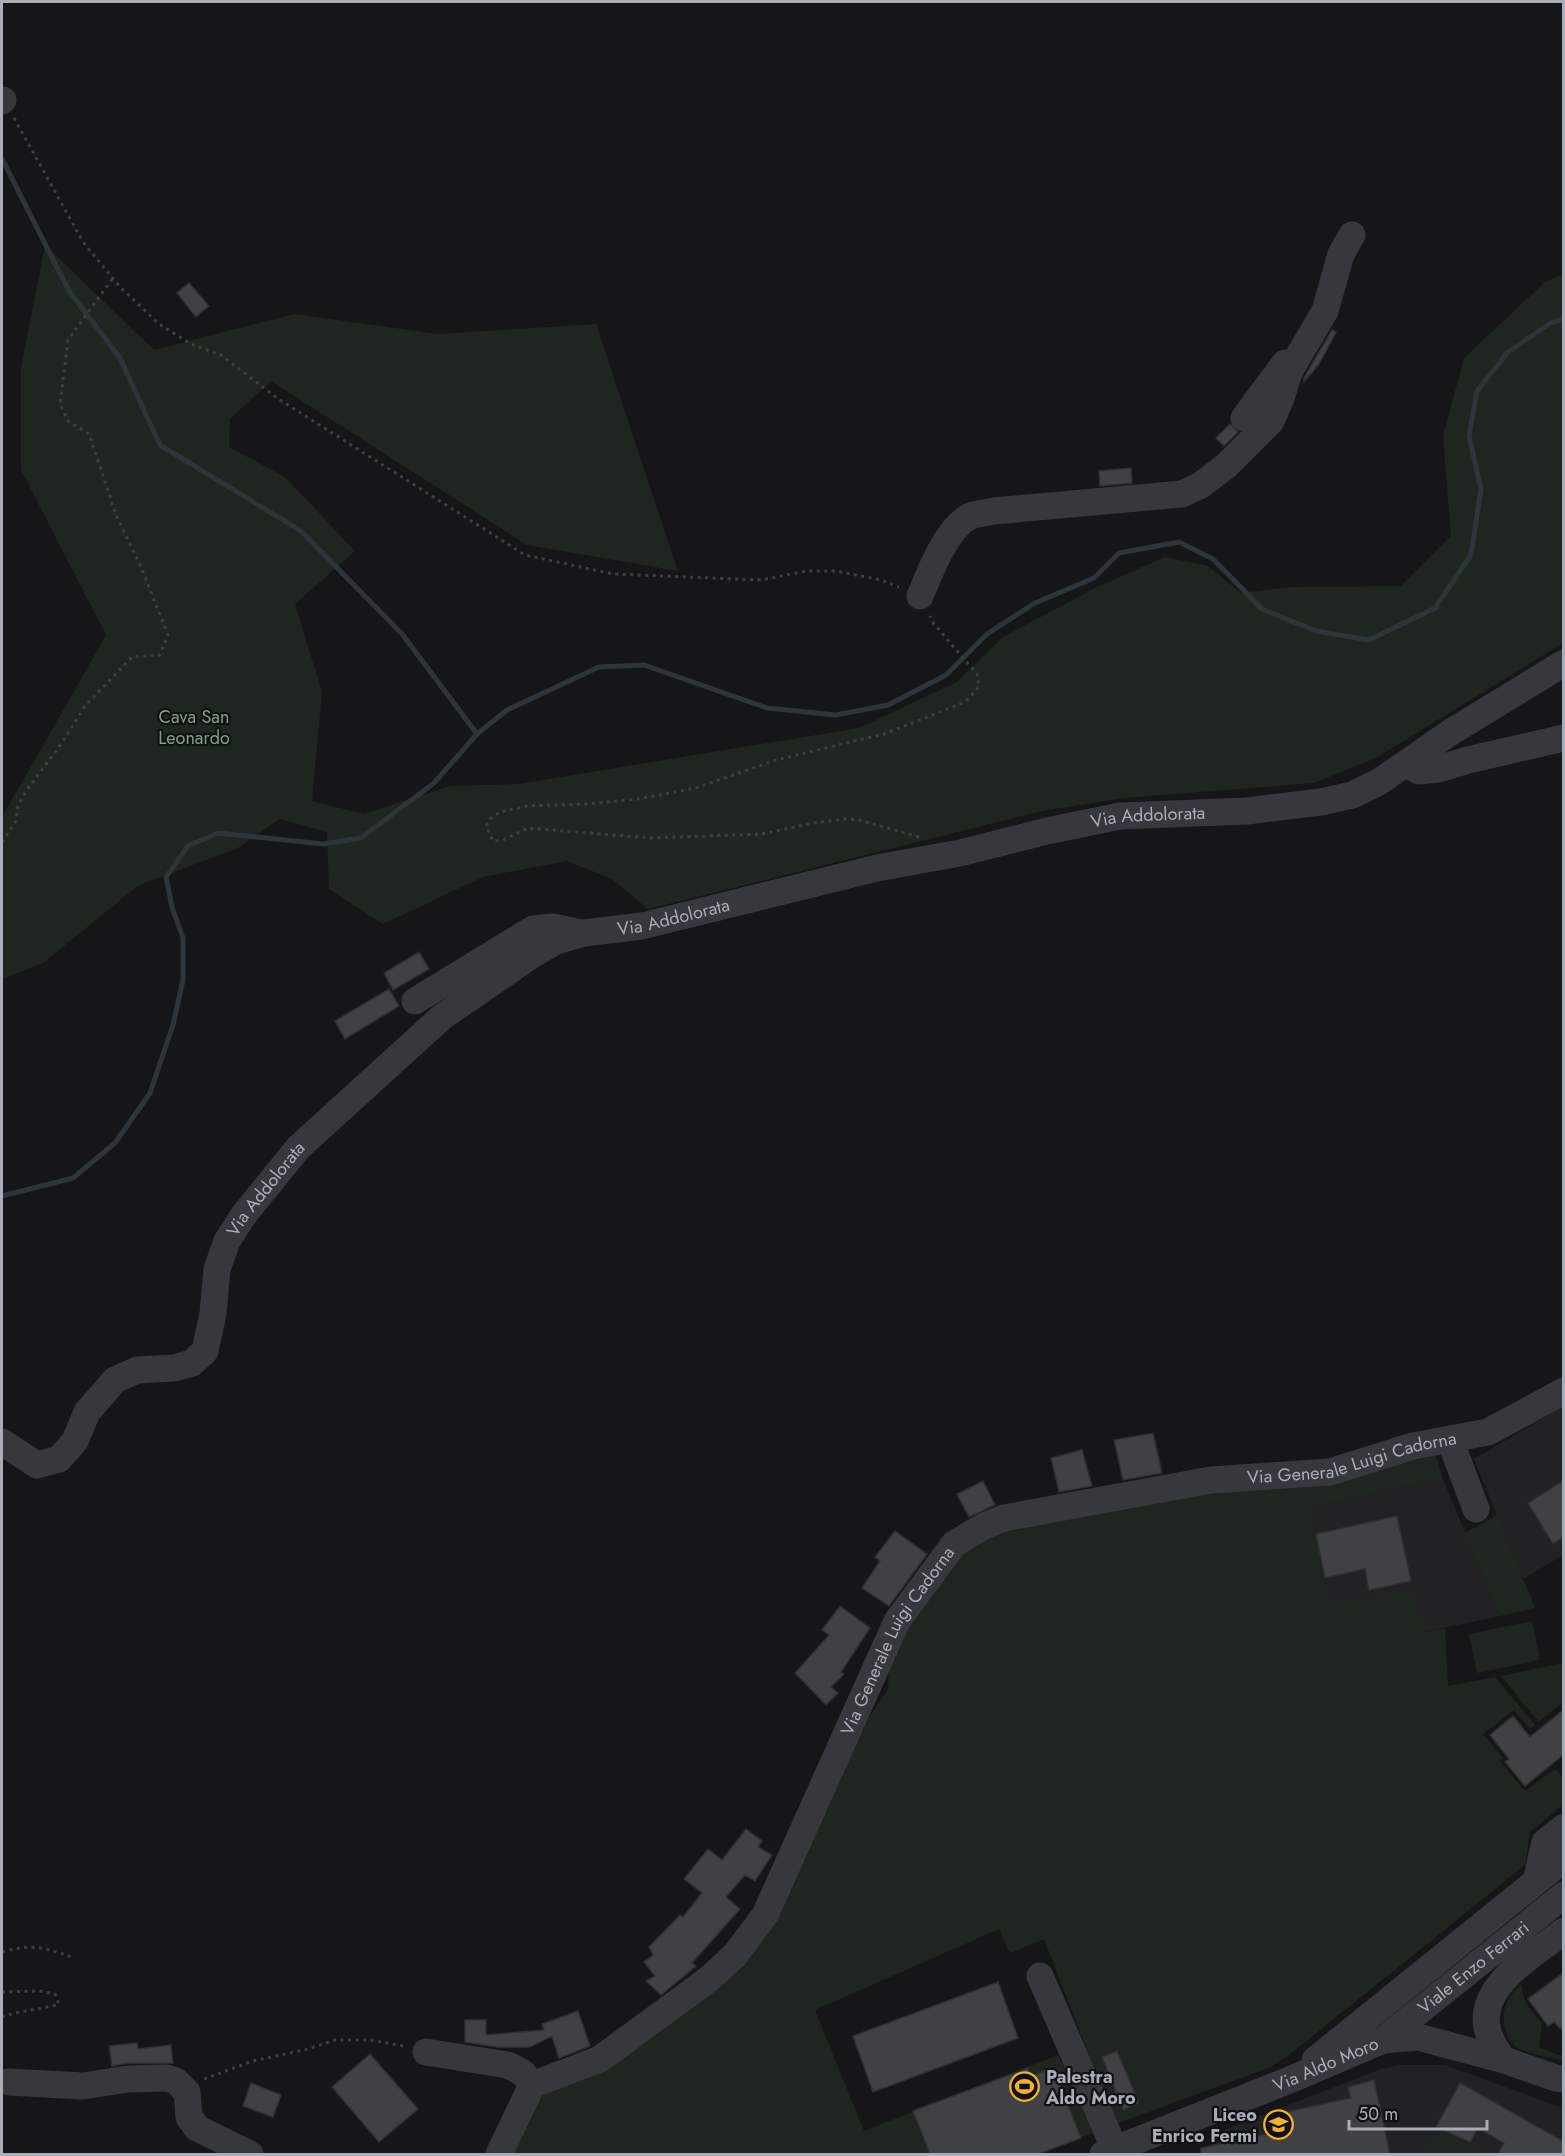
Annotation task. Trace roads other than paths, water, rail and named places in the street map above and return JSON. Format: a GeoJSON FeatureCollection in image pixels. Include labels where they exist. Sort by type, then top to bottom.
{"type":"FeatureCollection","features":[{"type":"Feature","properties":{"kind":"street"},"geometry":{"type":"LineString","coordinates":[[920,596],[936,560],[954,531],[971,516],[994,511],[1182,494],[1201,485],[1226,466],[1271,421],[1289,372],[1325,311],[1341,254],[1352,235]]}},
{"type":"Feature","properties":{"kind":"street"},"geometry":{"type":"LineString","coordinates":[[1244,418],[1294,352],[1314,319],[1325,311]]}},
{"type":"Feature","properties":{"kind":"street","name":"Via Addolorata"},"geometry":{"type":"LineString","coordinates":[[2,1442],[37,1465],[59,1459],[75,1441],[87,1412],[115,1380],[137,1370],[174,1368],[192,1363],[205,1351],[213,1314],[217,1269],[228,1241],[243,1216],[298,1148],[442,1017],[556,941],[584,933],[642,926],[877,868],[960,853],[1047,831],[1120,816],[1247,811],[1321,802],[1352,795],[1379,782],[1451,732],[1563,663]]}},
{"type":"Feature","properties":{"kind":"street"},"geometry":{"type":"LineString","coordinates":[[1407,764],[1419,771],[1438,769],[1563,738]]}},
{"type":"Feature","properties":{"kind":"street"},"geometry":{"type":"LineString","coordinates":[[415,1000],[533,929],[553,927],[584,933]]}},
{"type":"Feature","properties":{"kind":"street","name":"Via Generale Luigi Cadorna"},"geometry":{"type":"LineString","coordinates":[[532,2085],[600,2059],[709,1979],[735,1955],[770,1906],[897,1621],[954,1544],[984,1526],[1004,1518],[1211,1480],[1330,1472],[1413,1446],[1488,1432],[1563,1391]]}},
{"type":"Feature","properties":{"kind":"street"},"geometry":{"type":"LineString","coordinates":[[1450,1440],[1476,1509]]}},
{"type":"Feature","properties":{"kind":"street"},"geometry":{"type":"LineString","coordinates":[[1536,1881],[1545,1842],[1563,1827]]}},
{"type":"Feature","properties":{"kind":"street"},"geometry":{"type":"LineString","coordinates":[[1292,2079],[1563,1859]]}},
{"type":"Feature","properties":{"kind":"street","name":"Viale Enzo Ferrari"},"geometry":{"type":"LineString","coordinates":[[1383,2040],[1563,1895]]}},
{"type":"Feature","properties":{"kind":"street"},"geometry":{"type":"LineString","coordinates":[[1504,2060],[1497,2051],[1487,2020],[1488,2005],[1494,1990],[1504,1978],[1563,1930]]}},
{"type":"Feature","properties":{"kind":"street"},"geometry":{"type":"LineString","coordinates":[[1040,1976],[1109,2152]]}},
{"type":"Feature","properties":{"kind":"street","name":"Via Aldo Moro"},"geometry":{"type":"LineString","coordinates":[[1109,2152],[1383,2040],[1418,2037],[1504,2060],[1561,2080]]}},
{"type":"Feature","properties":{"kind":"street"},"geometry":{"type":"LineString","coordinates":[[426,2052],[508,2065],[523,2073],[532,2085],[499,2154]]}},
{"type":"Feature","properties":{"kind":"street"},"geometry":{"type":"LineString","coordinates":[[9,2082],[83,2086],[128,2079],[167,2078],[176,2081],[187,2092],[189,2117],[197,2128],[250,2154]]}},
{"type":"Feature","properties":{"kind":"waterway"},"geometry":{"type":"LineString","coordinates":[[2,159],[69,291],[120,358],[160,445],[301,531],[402,634],[477,734]]}},
{"type":"Feature","properties":{"kind":"waterway","name":"Cava San Leonardo"},"geometry":{"type":"LineString","coordinates":[[2,1196],[73,1178],[115,1143],[150,1093],[173,1025],[183,980],[183,938],[172,907],[166,877],[188,846],[218,833],[323,844],[361,838],[434,783],[477,734],[507,710],[599,667],[644,665],[767,708],[836,715],[888,705],[946,675],[987,634],[1035,603],[1094,578],[1119,553],[1179,542],[1213,559],[1262,609],[1316,631],[1369,640],[1435,608],[1471,555],[1481,489],[1469,436],[1477,391],[1508,352],[1549,324],[1564,318]]}},
{"type":"Feature","properties":{"kind":"place","name":"Palestra Aldo Moro"},"geometry":{"type":"Point","coordinates":[1025,2087]}},
{"type":"Feature","properties":{"kind":"place","name":"Liceo Enrico Fermi"},"geometry":{"type":"Point","coordinates":[1278,2125]}}]}
